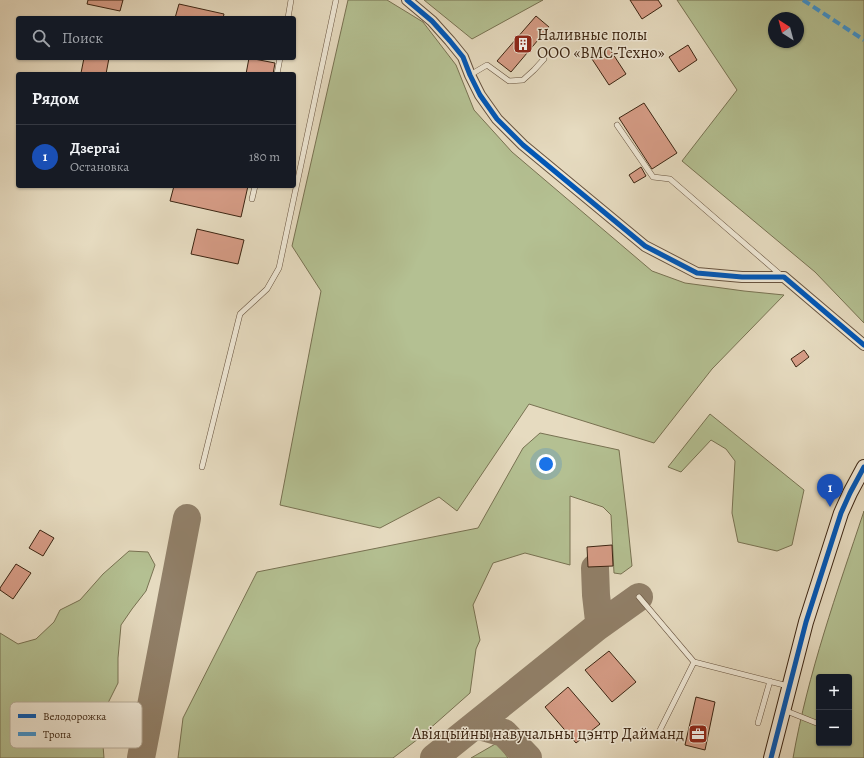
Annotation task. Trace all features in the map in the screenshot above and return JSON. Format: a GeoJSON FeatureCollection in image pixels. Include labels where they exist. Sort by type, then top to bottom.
{"type":"FeatureCollection","features":[{"type":"Feature","properties":{"kind":"street"},"geometry":{"type":"LineString","coordinates":[[407,0],[432,21],[463,58],[480,95],[497,120],[523,145],[645,246],[697,273],[742,277],[784,277],[864,345]]}},
{"type":"Feature","properties":{"kind":"street"},"geometry":{"type":"LineString","coordinates":[[771,758],[806,622],[841,513],[864,467]]}},
{"type":"Feature","properties":{"kind":"lane"},"geometry":{"type":"LineString","coordinates":[[288,16],[291,0]]}},
{"type":"Feature","properties":{"kind":"lane"},"geometry":{"type":"LineString","coordinates":[[202,466],[240,314],[267,289],[279,268],[336,0]]}},
{"type":"Feature","properties":{"kind":"lane"},"geometry":{"type":"LineString","coordinates":[[470,75],[487,66],[509,81],[522,80],[544,59]]}},
{"type":"Feature","properties":{"kind":"lane"},"geometry":{"type":"LineString","coordinates":[[277,72],[280,60]]}},
{"type":"Feature","properties":{"kind":"lane"},"geometry":{"type":"LineString","coordinates":[[617,125],[653,177],[670,179],[784,277]]}},
{"type":"Feature","properties":{"kind":"lane"},"geometry":{"type":"LineString","coordinates":[[252,199],[255,188]]}},
{"type":"Feature","properties":{"kind":"lane"},"geometry":{"type":"LineString","coordinates":[[639,598],[694,662],[789,686]]}},
{"type":"Feature","properties":{"kind":"lane"},"geometry":{"type":"LineString","coordinates":[[658,734],[694,662]]}},
{"type":"Feature","properties":{"kind":"lane"},"geometry":{"type":"LineString","coordinates":[[758,723],[770,681]]}},
{"type":"Feature","properties":{"kind":"lane"},"geometry":{"type":"LineString","coordinates":[[783,710],[816,723]]}},
{"type":"Feature","properties":{"kind":"green space"},"geometry":{"type":"Polygon","coordinates":[[[348,0],[387,0],[423,22],[456,65],[474,110],[512,152],[652,271],[685,283],[784,295],[712,369],[654,443],[529,404],[457,511],[439,497],[380,528],[280,505],[321,291],[292,246],[348,0]]]}},
{"type":"Feature","properties":{"kind":"green space"},"geometry":{"type":"Polygon","coordinates":[[[424,0],[543,0],[472,39],[424,0]]]}},
{"type":"Feature","properties":{"kind":"green space"},"geometry":{"type":"Polygon","coordinates":[[[677,0],[864,0],[864,323],[815,272],[682,161],[737,90],[677,0]]]}},
{"type":"Feature","properties":{"kind":"green space"},"geometry":{"type":"Polygon","coordinates":[[[710,414],[804,490],[792,545],[777,551],[738,542],[732,513],[735,461],[726,449],[711,440],[681,472],[668,467],[710,414]]]}},
{"type":"Feature","properties":{"kind":"green space"},"geometry":{"type":"Polygon","coordinates":[[[540,433],[619,450],[632,566],[621,574],[614,573],[611,515],[603,507],[570,496],[570,565],[525,553],[493,563],[473,605],[480,640],[476,649],[470,693],[418,739],[393,758],[178,758],[183,718],[257,572],[478,528],[523,448],[540,433]]]}},
{"type":"Feature","properties":{"kind":"green space"},"geometry":{"type":"Polygon","coordinates":[[[864,511],[864,758],[793,758],[799,726],[815,664],[864,511]]]}},
{"type":"Feature","properties":{"kind":"green space"},"geometry":{"type":"Polygon","coordinates":[[[129,551],[148,552],[155,565],[146,591],[121,625],[118,658],[118,683],[108,702],[10,702],[10,748],[103,748],[104,758],[0,758],[0,633],[18,644],[36,639],[54,622],[60,610],[80,600],[103,574],[129,551]]]}},
{"type":"Feature","properties":{"kind":"green space"},"geometry":{"type":"Polygon","coordinates":[[[497,743],[508,758],[471,758],[497,743]]]}},
{"type":"Feature","properties":{"kind":"building"},"geometry":{"type":"Polygon","coordinates":[[[88,0],[123,0],[120,11],[87,4],[88,0]]]}},
{"type":"Feature","properties":{"kind":"building"},"geometry":{"type":"Polygon","coordinates":[[[630,0],[658,0],[662,6],[642,19],[630,0]]]}},
{"type":"Feature","properties":{"kind":"building"},"geometry":{"type":"Polygon","coordinates":[[[179,4],[224,14],[224,16],[176,16],[179,4]]]}},
{"type":"Feature","properties":{"kind":"building","name":"Наливные полы ООО «ВМС-Техно»"},"geometry":{"type":"Polygon","coordinates":[[[536,16],[549,27],[511,72],[497,61],[536,16]]]}},
{"type":"Feature","properties":{"kind":"building"},"geometry":{"type":"Polygon","coordinates":[[[688,45],[697,60],[679,72],[669,57],[688,45]]]}},
{"type":"Feature","properties":{"kind":"building"},"geometry":{"type":"Polygon","coordinates":[[[609,48],[626,74],[609,85],[592,59],[609,48]]]}},
{"type":"Feature","properties":{"kind":"building"},"geometry":{"type":"Polygon","coordinates":[[[84,60],[109,60],[106,72],[81,72],[84,60]]]}},
{"type":"Feature","properties":{"kind":"building"},"geometry":{"type":"Polygon","coordinates":[[[249,60],[259,60],[275,63],[273,72],[246,72],[249,60]]]}},
{"type":"Feature","properties":{"kind":"building"},"geometry":{"type":"Polygon","coordinates":[[[644,103],[677,153],[652,169],[619,118],[644,103]]]}},
{"type":"Feature","properties":{"kind":"building"},"geometry":{"type":"Polygon","coordinates":[[[641,167],[646,176],[634,183],[629,175],[641,167]]]}},
{"type":"Feature","properties":{"kind":"building"},"geometry":{"type":"Polygon","coordinates":[[[173,188],[248,188],[241,217],[170,201],[173,188]]]}},
{"type":"Feature","properties":{"kind":"building"},"geometry":{"type":"Polygon","coordinates":[[[197,229],[244,240],[238,264],[191,254],[197,229]]]}},
{"type":"Feature","properties":{"kind":"building"},"geometry":{"type":"Polygon","coordinates":[[[804,350],[809,357],[796,367],[791,359],[804,350]]]}},
{"type":"Feature","properties":{"kind":"building"},"geometry":{"type":"Polygon","coordinates":[[[40,530],[54,538],[43,556],[29,548],[40,530]]]}},
{"type":"Feature","properties":{"kind":"building"},"geometry":{"type":"Polygon","coordinates":[[[612,545],[613,566],[588,567],[587,547],[612,545]]]}},
{"type":"Feature","properties":{"kind":"building"},"geometry":{"type":"Polygon","coordinates":[[[16,564],[31,573],[13,599],[0,590],[0,588],[16,564]]]}},
{"type":"Feature","properties":{"kind":"building"},"geometry":{"type":"Polygon","coordinates":[[[609,651],[636,682],[612,702],[585,670],[609,651]]]}},
{"type":"Feature","properties":{"kind":"building"},"geometry":{"type":"Polygon","coordinates":[[[568,687],[600,724],[576,743],[545,707],[568,687]]]}},
{"type":"Feature","properties":{"kind":"building","name":"Авіяцыйны навучальны цэнтр Дайманд"},"geometry":{"type":"Polygon","coordinates":[[[696,697],[715,702],[705,750],[685,745],[696,697]]]}},
{"type":"Feature","properties":{"kind":"taxiway"},"geometry":{"type":"LineString","coordinates":[[141,758],[187,518]]}},
{"type":"Feature","properties":{"kind":"taxiway"},"geometry":{"type":"LineString","coordinates":[[595,568],[599,621],[597,627]]}},
{"type":"Feature","properties":{"kind":"taxiway"},"geometry":{"type":"LineString","coordinates":[[434,758],[597,627],[639,597]]}},
{"type":"Feature","properties":{"kind":"taxiway"},"geometry":{"type":"LineString","coordinates":[[476,725],[504,733],[528,758]]}},
{"type":"Feature","properties":{"kind":"marked path"},"geometry":{"type":"LineString","coordinates":[[803,0],[864,40]]}},
{"type":"Feature","properties":{"kind":"cycle path"},"geometry":{"type":"LineString","coordinates":[[407,0],[432,21],[463,57],[480,95],[497,119],[523,145],[645,246],[697,273],[742,277],[784,277],[864,345]]}},
{"type":"Feature","properties":{"kind":"cycle path"},"geometry":{"type":"LineString","coordinates":[[771,758],[806,622],[841,513],[864,467]]}},
{"type":"Feature","properties":{"kind":"place","name":"Наливные полы ООО «ВМС-Техно»"},"geometry":{"type":"Point","coordinates":[523,44]}},
{"type":"Feature","properties":{"kind":"place","name":"Дзергаі"},"geometry":{"type":"Point","coordinates":[830,507]}},
{"type":"Feature","properties":{"kind":"place","name":"Авіяцыйны навучальны цэнтр Дайманд"},"geometry":{"type":"Point","coordinates":[698,734]}}]}
